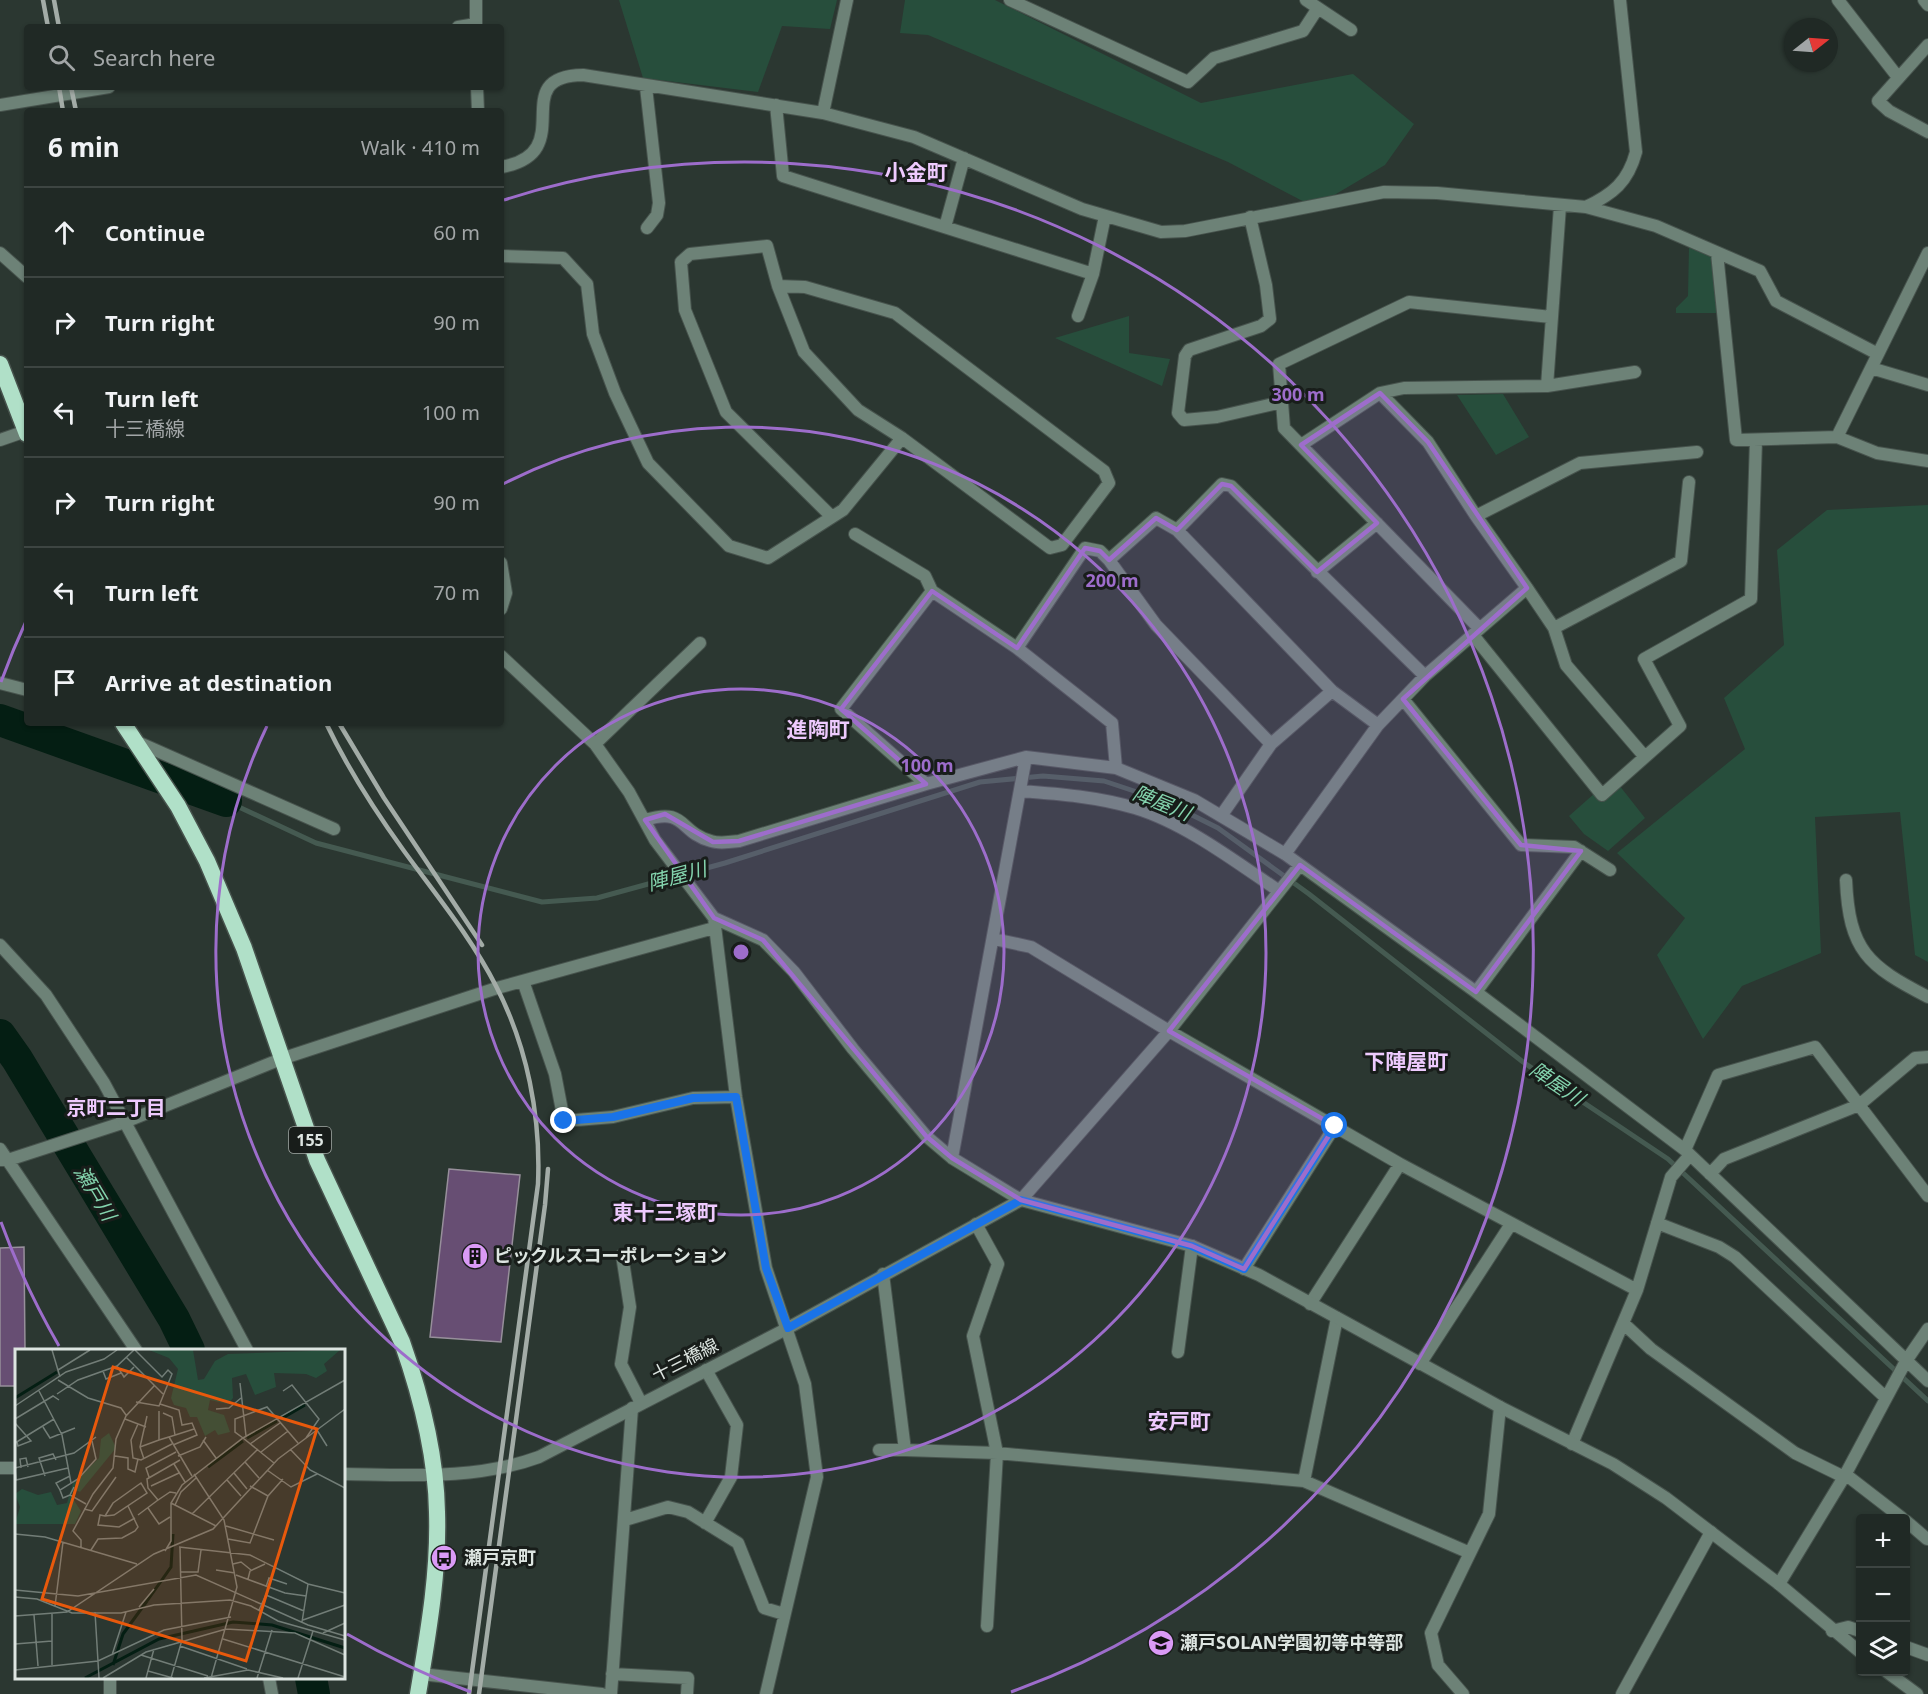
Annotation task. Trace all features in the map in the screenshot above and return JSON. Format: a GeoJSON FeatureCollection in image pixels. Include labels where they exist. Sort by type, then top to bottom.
{"type":"FeatureCollection","features":[{"type":"Feature","properties":{"kind":"highway"},"geometry":{"type":"LineString","coordinates":[[0,364],[24,428]]}},
{"type":"Feature","properties":{"kind":"highway","name":"155"},"geometry":{"type":"LineString","coordinates":[[125,726],[178,806],[207,861],[244,948],[317,1160],[364,1266],[402,1342],[428,1430],[434,1476],[437,1542],[418,1694]]}},
{"type":"Feature","properties":{"kind":"street"},"geometry":{"type":"LineString","coordinates":[[476,0],[476,24]]}},
{"type":"Feature","properties":{"kind":"street"},"geometry":{"type":"LineString","coordinates":[[823,113],[847,0]]}},
{"type":"Feature","properties":{"kind":"street"},"geometry":{"type":"LineString","coordinates":[[1010,0],[1188,82],[1214,58],[1303,31],[1318,8]]}},
{"type":"Feature","properties":{"kind":"street"},"geometry":{"type":"LineString","coordinates":[[1306,0],[1351,30]]}},
{"type":"Feature","properties":{"kind":"street"},"geometry":{"type":"LineString","coordinates":[[1586,207],[1612,195],[1632,168],[1636,152],[1620,0]]}},
{"type":"Feature","properties":{"kind":"street"},"geometry":{"type":"LineString","coordinates":[[1838,0],[1897,76]]}},
{"type":"Feature","properties":{"kind":"street"},"geometry":{"type":"LineString","coordinates":[[1924,0],[1928,5]]}},
{"type":"Feature","properties":{"kind":"street"},"geometry":{"type":"LineString","coordinates":[[1928,45],[1897,76],[1878,101],[1889,111],[1928,132]]}},
{"type":"Feature","properties":{"kind":"street"},"geometry":{"type":"LineString","coordinates":[[504,166],[534,154],[541,141],[543,97],[553,82],[568,75],[583,75],[646,87],[823,113],[914,137],[1082,209],[1161,232],[1185,231],[1384,192],[1437,193],[1586,207],[1656,226],[1760,271],[1776,301],[1878,354]]}},
{"type":"Feature","properties":{"kind":"street"},"geometry":{"type":"LineString","coordinates":[[646,87],[659,203],[657,215],[646,228]]}},
{"type":"Feature","properties":{"kind":"street"},"geometry":{"type":"LineString","coordinates":[[0,105],[91,90]]}},
{"type":"Feature","properties":{"kind":"street"},"geometry":{"type":"LineString","coordinates":[[477,90],[478,108]]}},
{"type":"Feature","properties":{"kind":"street"},"geometry":{"type":"LineString","coordinates":[[776,105],[783,176],[1093,274]]}},
{"type":"Feature","properties":{"kind":"street"},"geometry":{"type":"LineString","coordinates":[[945,227],[964,159]]}},
{"type":"Feature","properties":{"kind":"street"},"geometry":{"type":"LineString","coordinates":[[1547,386],[1560,206]]}},
{"type":"Feature","properties":{"kind":"street"},"geometry":{"type":"LineString","coordinates":[[1078,316],[1093,274],[1106,216]]}},
{"type":"Feature","properties":{"kind":"street"},"geometry":{"type":"LineString","coordinates":[[1251,217],[1266,285],[1270,319],[1261,326],[1189,350],[1185,356],[1178,413],[1184,420],[1217,417],[1282,402]]}},
{"type":"Feature","properties":{"kind":"street"},"geometry":{"type":"LineString","coordinates":[[778,286],[805,287],[895,313],[1104,471],[1109,483],[1062,544],[1050,548],[902,438],[858,410],[804,352],[778,286],[767,246],[690,254],[681,262],[685,310],[726,412],[832,517]]}},
{"type":"Feature","properties":{"kind":"street"},"geometry":{"type":"LineString","coordinates":[[0,253],[24,274]]}},
{"type":"Feature","properties":{"kind":"street"},"geometry":{"type":"LineString","coordinates":[[1717,253],[1736,440],[1837,437],[1877,453],[1928,461]]}},
{"type":"Feature","properties":{"kind":"street"},"geometry":{"type":"LineString","coordinates":[[1837,437],[1928,253]]}},
{"type":"Feature","properties":{"kind":"street"},"geometry":{"type":"LineString","coordinates":[[504,256],[563,258],[586,285],[593,334],[615,393],[648,463],[729,546],[768,558],[843,510],[902,438]]}},
{"type":"Feature","properties":{"kind":"street"},"geometry":{"type":"LineString","coordinates":[[1551,317],[1409,302],[1279,364],[1284,428],[1377,523],[1476,632],[1602,795],[1680,726],[1644,659],[1751,599],[1756,440]]}},
{"type":"Feature","properties":{"kind":"street"},"geometry":{"type":"LineString","coordinates":[[1871,368],[1928,385]]}},
{"type":"Feature","properties":{"kind":"street"},"geometry":{"type":"LineString","coordinates":[[1301,445],[1380,393],[1404,388],[1547,386],[1635,372]]}},
{"type":"Feature","properties":{"kind":"street"},"geometry":{"type":"LineString","coordinates":[[1380,393],[1428,442],[1554,628],[1566,665],[1645,757]]}},
{"type":"Feature","properties":{"kind":"street"},"geometry":{"type":"LineString","coordinates":[[0,440],[24,434]]}},
{"type":"Feature","properties":{"kind":"street"},"geometry":{"type":"LineString","coordinates":[[1476,516],[1580,464],[1697,452]]}},
{"type":"Feature","properties":{"kind":"street"},"geometry":{"type":"LineString","coordinates":[[1554,628],[1681,561],[1689,482]]}},
{"type":"Feature","properties":{"kind":"street"},"geometry":{"type":"LineString","coordinates":[[1177,530],[1222,484],[1232,486],[1425,676]]}},
{"type":"Feature","properties":{"kind":"street"},"geometry":{"type":"LineString","coordinates":[[1109,560],[1156,518],[1177,530],[1332,691],[1378,725]]}},
{"type":"Feature","properties":{"kind":"street"},"geometry":{"type":"LineString","coordinates":[[1317,572],[1377,523]]}},
{"type":"Feature","properties":{"kind":"street"},"geometry":{"type":"LineString","coordinates":[[855,534],[925,576],[932,591],[1017,648],[1112,723],[1116,768]]}},
{"type":"Feature","properties":{"kind":"street"},"geometry":{"type":"LineString","coordinates":[[1017,648],[1085,549],[1100,551],[1156,625],[1271,744]]}},
{"type":"Feature","properties":{"kind":"street"},"geometry":{"type":"LineString","coordinates":[[504,581],[506,593],[504,599]]}},
{"type":"Feature","properties":{"kind":"street"},"geometry":{"type":"LineString","coordinates":[[1285,854],[1378,725],[1425,676],[1527,588]]}},
{"type":"Feature","properties":{"kind":"street"},"geometry":{"type":"LineString","coordinates":[[926,784],[841,709],[932,591]]}},
{"type":"Feature","properties":{"kind":"street"},"geometry":{"type":"LineString","coordinates":[[595,744],[700,643]]}},
{"type":"Feature","properties":{"kind":"street"},"geometry":{"type":"LineString","coordinates":[[504,659],[595,744],[630,792],[655,840],[691,885],[714,923],[736,1097],[766,1268],[806,1384],[817,1477],[766,1694]]}},
{"type":"Feature","properties":{"kind":"street"},"geometry":{"type":"LineString","coordinates":[[0,683],[24,689]]}},
{"type":"Feature","properties":{"kind":"street"},"geometry":{"type":"LineString","coordinates":[[1221,816],[1271,744],[1332,691]]}},
{"type":"Feature","properties":{"kind":"street"},"geometry":{"type":"LineString","coordinates":[[1403,699],[1521,845],[1574,847],[1610,870]]}},
{"type":"Feature","properties":{"kind":"street"},"geometry":{"type":"LineString","coordinates":[[138,745],[334,829]]}},
{"type":"Feature","properties":{"kind":"street"},"geometry":{"type":"LineString","coordinates":[[952,1158],[1026,761]]}},
{"type":"Feature","properties":{"kind":"street"},"geometry":{"type":"LineString","coordinates":[[645,820],[665,814],[675,817],[699,836],[713,842],[739,841],[926,784],[1026,761],[1116,768],[1194,800],[1285,854],[1297,869],[1476,992],[1710,1173],[1904,1364],[1928,1381]]}},
{"type":"Feature","properties":{"kind":"street"},"geometry":{"type":"LineString","coordinates":[[1022,788],[1080,795],[1137,809],[1204,840],[1281,889]]}},
{"type":"Feature","properties":{"kind":"street"},"geometry":{"type":"LineString","coordinates":[[1476,992],[1581,851]]}},
{"type":"Feature","properties":{"kind":"street"},"geometry":{"type":"LineString","coordinates":[[1021,1200],[1169,1031],[1297,869]]}},
{"type":"Feature","properties":{"kind":"street"},"geometry":{"type":"LineString","coordinates":[[1846,880],[1847,914],[1859,946],[1884,974],[1928,997]]}},
{"type":"Feature","properties":{"kind":"street"},"geometry":{"type":"LineString","coordinates":[[4,1160],[125,1122],[281,1059],[523,981],[714,923],[763,940],[794,972],[853,1049],[926,1136],[952,1158],[1021,1200],[1192,1246],[1244,1269],[1500,1407],[1613,1464],[1666,1497],[1779,1584],[1856,1649]]}},
{"type":"Feature","properties":{"kind":"street"},"geometry":{"type":"LineString","coordinates":[[994,939],[1031,947],[1169,1031],[1400,1164],[1636,1290]]}},
{"type":"Feature","properties":{"kind":"street"},"geometry":{"type":"LineString","coordinates":[[0,945],[46,995],[104,1083],[246,1349]]}},
{"type":"Feature","properties":{"kind":"street"},"geometry":{"type":"LineString","coordinates":[[523,981],[555,1074],[564,1121],[613,1117],[693,1098],[736,1097]]}},
{"type":"Feature","properties":{"kind":"street"},"geometry":{"type":"LineString","coordinates":[[1572,1444],[1636,1290],[1674,1174],[1687,1155],[1718,1075],[1815,1047],[1928,1196]]}},
{"type":"Feature","properties":{"kind":"street"},"geometry":{"type":"LineString","coordinates":[[1710,1173],[1725,1159],[1859,1105],[1915,1058],[1928,1057]]}},
{"type":"Feature","properties":{"kind":"street"},"geometry":{"type":"LineString","coordinates":[[1244,1269],[1335,1126]]}},
{"type":"Feature","properties":{"kind":"street"},"geometry":{"type":"LineString","coordinates":[[0,1149],[4,1160],[135,1349]]}},
{"type":"Feature","properties":{"kind":"street"},"geometry":{"type":"LineString","coordinates":[[1310,1304],[1400,1164]]}},
{"type":"Feature","properties":{"kind":"street","name":"十三橋線"},"geometry":{"type":"LineString","coordinates":[[345,1474],[434,1476],[509,1468],[539,1457],[788,1328],[1021,1200]]}},
{"type":"Feature","properties":{"kind":"street"},"geometry":{"type":"LineString","coordinates":[[1657,1223],[1719,1246],[1735,1257],[1886,1398]]}},
{"type":"Feature","properties":{"kind":"street"},"geometry":{"type":"LineString","coordinates":[[976,1224],[998,1264],[974,1336],[997,1453],[987,1626]]}},
{"type":"Feature","properties":{"kind":"street"},"geometry":{"type":"LineString","coordinates":[[1420,1364],[1511,1224]]}},
{"type":"Feature","properties":{"kind":"street"},"geometry":{"type":"LineString","coordinates":[[1178,1352],[1192,1246]]}},
{"type":"Feature","properties":{"kind":"street"},"geometry":{"type":"LineString","coordinates":[[611,1694],[637,1406],[621,1364],[630,1307],[622,1255]]}},
{"type":"Feature","properties":{"kind":"street"},"geometry":{"type":"LineString","coordinates":[[883,1274],[905,1450]]}},
{"type":"Feature","properties":{"kind":"street"},"geometry":{"type":"LineString","coordinates":[[1304,1481],[1338,1318]]}},
{"type":"Feature","properties":{"kind":"street"},"geometry":{"type":"LineString","coordinates":[[1623,1323],[1651,1349],[1795,1453],[1845,1475],[1897,1514]]}},
{"type":"Feature","properties":{"kind":"street"},"geometry":{"type":"LineString","coordinates":[[1779,1584],[1845,1475],[1904,1364],[1928,1329]]}},
{"type":"Feature","properties":{"kind":"street"},"geometry":{"type":"LineString","coordinates":[[705,1522],[731,1477],[737,1425],[706,1370]]}},
{"type":"Feature","properties":{"kind":"street"},"geometry":{"type":"LineString","coordinates":[[1463,1694],[1438,1665],[1431,1633],[1489,1514],[1500,1407]]}},
{"type":"Feature","properties":{"kind":"street"},"geometry":{"type":"LineString","coordinates":[[879,1450],[997,1453],[1304,1481],[1470,1553]]}},
{"type":"Feature","properties":{"kind":"street"},"geometry":{"type":"LineString","coordinates":[[625,1520],[668,1507],[688,1512],[705,1522],[738,1543],[764,1608],[784,1614]]}},
{"type":"Feature","properties":{"kind":"street"},"geometry":{"type":"LineString","coordinates":[[1910,1525],[1927,1539]]}},
{"type":"Feature","properties":{"kind":"street"},"geometry":{"type":"LineString","coordinates":[[1622,1694],[1711,1532]]}},
{"type":"Feature","properties":{"kind":"street"},"geometry":{"type":"LineString","coordinates":[[1832,1631],[1848,1627],[1856,1630]]}},
{"type":"Feature","properties":{"kind":"street"},"geometry":{"type":"LineString","coordinates":[[1910,1649],[1928,1655]]}},
{"type":"Feature","properties":{"kind":"street"},"geometry":{"type":"LineString","coordinates":[[421,1674],[546,1692],[603,1694]]}},
{"type":"Feature","properties":{"kind":"street"},"geometry":{"type":"LineString","coordinates":[[612,1674],[688,1678],[687,1694]]}},
{"type":"Feature","properties":{"kind":"street"},"geometry":{"type":"LineString","coordinates":[[1894,1676],[1917,1694]]}},
{"type":"Feature","properties":{"kind":"street"},"geometry":{"type":"LineString","coordinates":[[269,1679],[272,1694]]}},
{"type":"Feature","properties":{"kind":"highlighted area"},"geometry":{"type":"Polygon","coordinates":[[[1380,393],[1428,442],[1527,588],[1403,699],[1521,845],[1581,851],[1476,992],[1300,865],[1169,1031],[1335,1126],[1244,1269],[1192,1246],[1021,1200],[952,1158],[926,1136],[763,940],[714,918],[645,820],[665,814],[713,842],[739,841],[926,784],[841,709],[932,591],[1017,648],[1085,548],[1100,551],[1109,560],[1156,518],[1177,530],[1222,484],[1231,486],[1317,572],[1377,523],[1301,445],[1380,393]]]}},
{"type":"Feature","properties":{"kind":"green space"},"geometry":{"type":"Polygon","coordinates":[[[619,0],[837,0],[830,29],[782,26],[758,92],[643,78],[619,0]]]}},
{"type":"Feature","properties":{"kind":"green space"},"geometry":{"type":"Polygon","coordinates":[[[905,0],[995,0],[1201,103],[1353,74],[1414,124],[1385,165],[1314,207],[1228,162],[928,35],[900,33],[905,0]]]}},
{"type":"Feature","properties":{"kind":"green space"},"geometry":{"type":"Polygon","coordinates":[[[1689,246],[1715,256],[1717,313],[1676,313],[1676,308],[1688,296],[1689,246]]]}},
{"type":"Feature","properties":{"kind":"green space"},"geometry":{"type":"Polygon","coordinates":[[[1129,316],[1129,353],[1170,359],[1162,386],[1055,338],[1129,316]]]}},
{"type":"Feature","properties":{"kind":"green space"},"geometry":{"type":"Polygon","coordinates":[[[1503,394],[1529,437],[1496,455],[1457,395],[1503,394]]]}},
{"type":"Feature","properties":{"kind":"green space"},"geometry":{"type":"Polygon","coordinates":[[[1928,505],[1928,962],[1915,955],[1900,812],[1815,817],[1821,953],[1742,986],[1703,1039],[1657,955],[1685,918],[1617,853],[1745,749],[1724,698],[1784,645],[1777,550],[1827,510],[1928,505]]]}},
{"type":"Feature","properties":{"kind":"green space"},"geometry":{"type":"Polygon","coordinates":[[[1619,785],[1645,818],[1608,851],[1584,834],[1569,816],[1595,793],[1619,785]]]}},
{"type":"Feature","properties":{"kind":"building","name":"ピックルスコーポレーション"},"geometry":{"type":"Polygon","coordinates":[[[449,1169],[520,1175],[501,1342],[430,1337],[449,1169]]]}},
{"type":"Feature","properties":{"kind":"building"},"geometry":{"type":"Polygon","coordinates":[[[24,1247],[25,1349],[15,1349],[15,1386],[0,1386],[0,1248],[24,1247]]]}},
{"type":"Feature","properties":{"kind":"waterway","name":"陣屋川"},"geometry":{"type":"LineString","coordinates":[[0,720],[226,801]]}},
{"type":"Feature","properties":{"kind":"waterway","name":"陣屋川"},"geometry":{"type":"LineString","coordinates":[[226,801],[316,843],[542,902],[597,898],[725,863],[980,782],[1043,776],[1104,781],[1164,801],[1218,828],[1309,894],[1523,1062],[1668,1159],[1928,1401]]}},
{"type":"Feature","properties":{"kind":"waterway","name":"瀬戸川"},"geometry":{"type":"LineString","coordinates":[[0,1035],[17,1059],[174,1319],[189,1349]]}},
{"type":"Feature","properties":{"kind":"waterway","name":"瀬戸川"},"geometry":{"type":"LineString","coordinates":[[311,1679],[314,1694]]}},
{"type":"Feature","properties":{"kind":"railway"},"geometry":{"type":"LineString","coordinates":[[43,0],[47,24]]}},
{"type":"Feature","properties":{"kind":"railway"},"geometry":{"type":"LineString","coordinates":[[54,0],[58,24]]}},
{"type":"Feature","properties":{"kind":"railway"},"geometry":{"type":"LineString","coordinates":[[60,90],[62,108]]}},
{"type":"Feature","properties":{"kind":"railway"},"geometry":{"type":"LineString","coordinates":[[72,90],[75,108]]}},
{"type":"Feature","properties":{"kind":"railway"},"geometry":{"type":"LineString","coordinates":[[328,726],[372,805],[464,933],[496,986],[524,1057],[534,1107],[538,1184],[469,1694]]}},
{"type":"Feature","properties":{"kind":"railway"},"geometry":{"type":"LineString","coordinates":[[341,726],[384,798],[482,945]]}},
{"type":"Feature","properties":{"kind":"railway"},"geometry":{"type":"LineString","coordinates":[[479,1694],[548,1169]]}},
{"type":"Feature","properties":{"kind":"place","name":"ピックルスコーポレーション"},"geometry":{"type":"Point","coordinates":[475,1256]}},
{"type":"Feature","properties":{"kind":"place","name":"瀬戸京町"},"geometry":{"type":"Point","coordinates":[444,1558]}},
{"type":"Feature","properties":{"kind":"place","name":"瀬戸SOLAN学園初等中等部"},"geometry":{"type":"Point","coordinates":[1161,1643]}},
{"type":"Feature","properties":{"kind":"district","name":"小金町"},"geometry":{"type":"Point","coordinates":[916,173]}},
{"type":"Feature","properties":{"kind":"district","name":"進陶町"},"geometry":{"type":"Point","coordinates":[818,730]}},
{"type":"Feature","properties":{"kind":"district","name":"下陣屋町"},"geometry":{"type":"Point","coordinates":[1406,1062]}},
{"type":"Feature","properties":{"kind":"district","name":"京町二丁目"},"geometry":{"type":"Point","coordinates":[116,1108]}},
{"type":"Feature","properties":{"kind":"district","name":"東十三塚町"},"geometry":{"type":"Point","coordinates":[665,1213]}},
{"type":"Feature","properties":{"kind":"district","name":"安戸町"},"geometry":{"type":"Point","coordinates":[1179,1422]}},
{"type":"Feature","properties":{"kind":"route"},"geometry":{"type":"LineString","coordinates":[[564,1121],[613,1117],[693,1098],[736,1097],[766,1268],[788,1328],[1021,1200],[1192,1246],[1244,1269],[1335,1126]]}}]}
